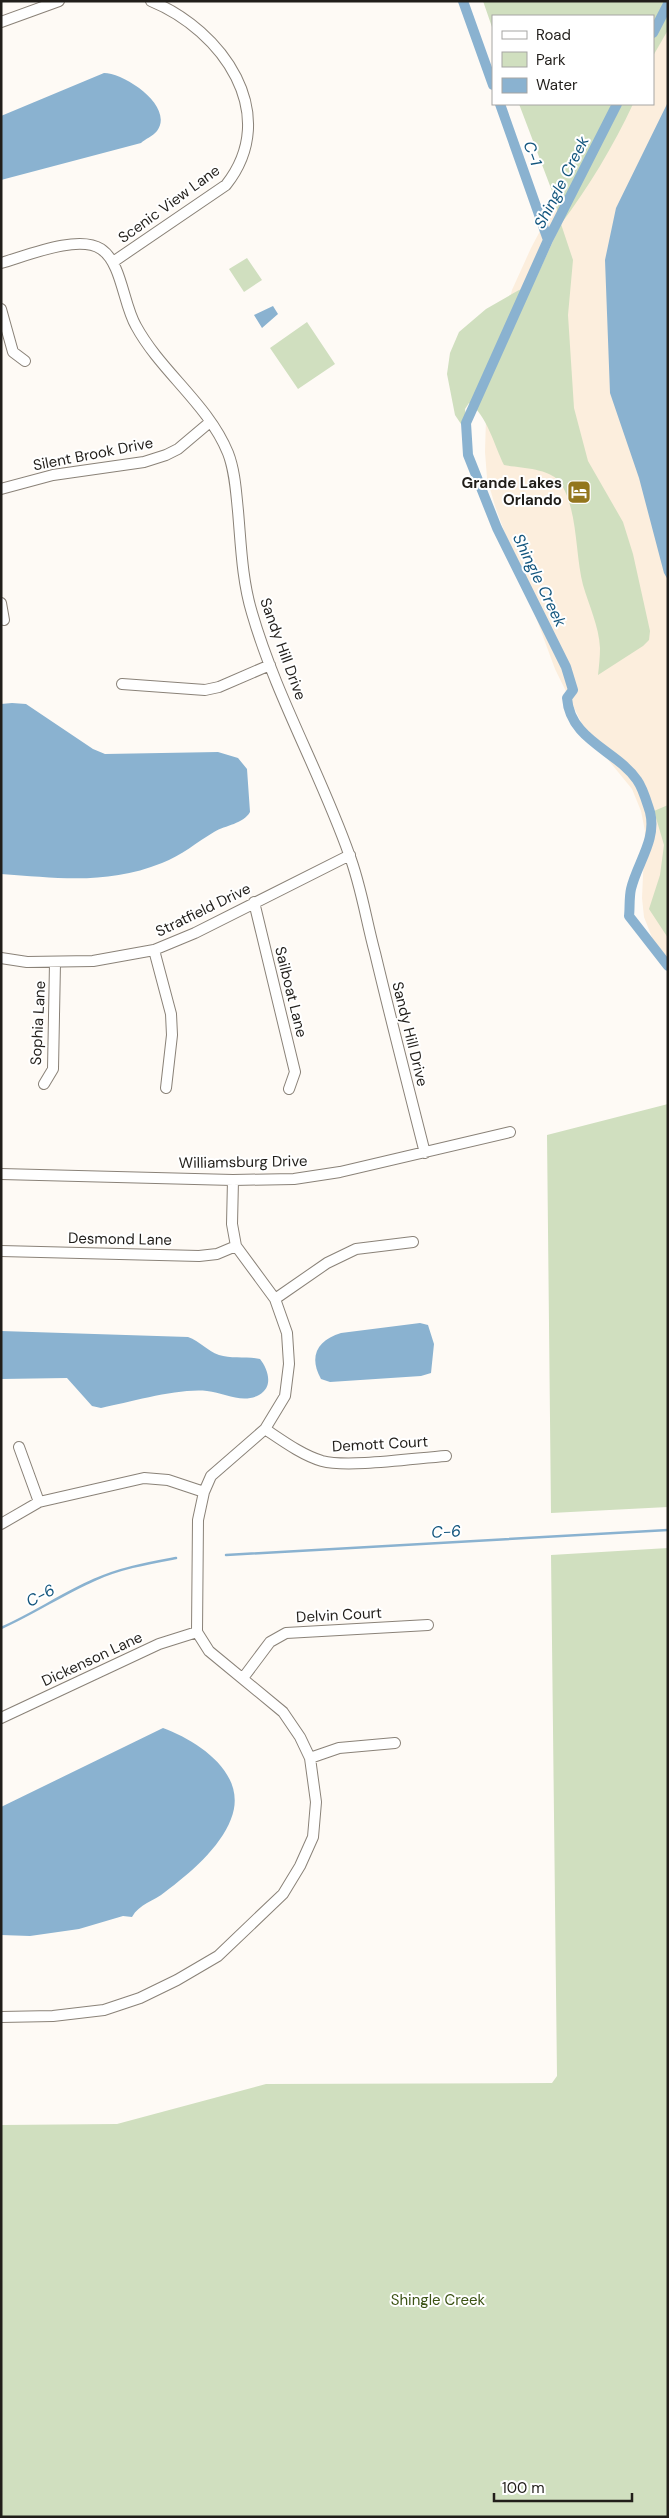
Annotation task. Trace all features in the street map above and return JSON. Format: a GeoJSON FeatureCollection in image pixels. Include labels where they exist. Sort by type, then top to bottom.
{"type":"FeatureCollection","features":[{"type":"Feature","properties":{"kind":"street"},"geometry":{"type":"LineString","coordinates":[[1,22],[59,1]]}},
{"type":"Feature","properties":{"kind":"street","name":"Scenic View Lane"},"geometry":{"type":"LineString","coordinates":[[113,262],[226,184],[236,172],[245,150],[249,131],[247,111],[238,81],[222,54],[204,33],[179,16],[151,1]]}},
{"type":"Feature","properties":{"kind":"street"},"geometry":{"type":"LineString","coordinates":[[1,263],[71,244],[87,244],[100,249],[113,262]]}},
{"type":"Feature","properties":{"kind":"street","name":"Sandy Hill Drive"},"geometry":{"type":"LineString","coordinates":[[113,262],[119,277],[124,301],[136,326],[158,359],[210,422],[228,453],[235,483],[246,589],[270,665],[350,855],[425,1153]]}},
{"type":"Feature","properties":{"kind":"street"},"geometry":{"type":"LineString","coordinates":[[1,309],[13,352],[25,361]]}},
{"type":"Feature","properties":{"kind":"street","name":"Silent Brook Drive"},"geometry":{"type":"LineString","coordinates":[[1,488],[53,475],[144,462],[178,449],[210,422]]}},
{"type":"Feature","properties":{"kind":"street"},"geometry":{"type":"LineString","coordinates":[[1,603],[4,620]]}},
{"type":"Feature","properties":{"kind":"street"},"geometry":{"type":"LineString","coordinates":[[122,684],[205,690],[219,687],[270,665]]}},
{"type":"Feature","properties":{"kind":"street","name":"Stratfield Drive"},"geometry":{"type":"LineString","coordinates":[[1,958],[27,962],[55,963],[93,961],[154,950],[195,933],[350,855]]}},
{"type":"Feature","properties":{"kind":"street","name":"Sailboat Lane"},"geometry":{"type":"LineString","coordinates":[[254,902],[295,1072],[289,1089]]}},
{"type":"Feature","properties":{"kind":"street"},"geometry":{"type":"LineString","coordinates":[[154,950],[171,1014],[172,1035],[166,1088]]}},
{"type":"Feature","properties":{"kind":"street","name":"Sophia Lane"},"geometry":{"type":"LineString","coordinates":[[44,1084],[53,1069],[55,963]]}},
{"type":"Feature","properties":{"kind":"street","name":"Williamsburg Drive"},"geometry":{"type":"LineString","coordinates":[[1,1174],[233,1180],[294,1179],[340,1172],[510,1132]]}},
{"type":"Feature","properties":{"kind":"street"},"geometry":{"type":"LineString","coordinates":[[1,2017],[53,2016],[104,2010],[140,1998],[177,1980],[218,1956],[283,1894],[300,1866],[313,1837],[316,1802],[310,1758],[300,1737],[283,1712],[209,1651],[197,1632],[198,1520],[204,1492],[211,1476],[265,1429],[285,1396],[289,1364],[287,1332],[275,1299],[236,1246],[232,1224],[233,1180]]}},
{"type":"Feature","properties":{"kind":"street"},"geometry":{"type":"LineString","coordinates":[[275,1299],[327,1263],[356,1249],[414,1242]]}},
{"type":"Feature","properties":{"kind":"street","name":"Desmond Lane"},"geometry":{"type":"LineString","coordinates":[[1,1251],[198,1256],[217,1254],[236,1246]]}},
{"type":"Feature","properties":{"kind":"street","name":"Demott Court"},"geometry":{"type":"LineString","coordinates":[[265,1429],[308,1456],[325,1462],[348,1463],[446,1456]]}},
{"type":"Feature","properties":{"kind":"street"},"geometry":{"type":"LineString","coordinates":[[19,1447],[39,1502]]}},
{"type":"Feature","properties":{"kind":"street"},"geometry":{"type":"LineString","coordinates":[[1,1524],[39,1502],[144,1478],[168,1480],[204,1492]]}},
{"type":"Feature","properties":{"kind":"street","name":"Delvin Court"},"geometry":{"type":"LineString","coordinates":[[242,1678],[270,1642],[286,1633],[428,1625]]}},
{"type":"Feature","properties":{"kind":"street","name":"Dickenson Lane"},"geometry":{"type":"LineString","coordinates":[[1,1718],[158,1644],[197,1632]]}},
{"type":"Feature","properties":{"kind":"street"},"geometry":{"type":"LineString","coordinates":[[310,1758],[346,1746],[395,1743]]}},
{"type":"Feature","properties":{"kind":"shaded area","name":"Grande Lakes Orlando"},"geometry":{"type":"Polygon","coordinates":[[[668,26],[668,963],[653,940],[644,917],[642,898],[645,831],[641,811],[632,789],[587,734],[555,669],[495,506],[487,478],[485,452],[486,418],[502,328],[512,290],[531,248],[557,199],[617,105],[654,105],[654,48],[668,26]]]}},
{"type":"Feature","properties":{"kind":"green space"},"geometry":{"type":"Polygon","coordinates":[[[483,1],[668,1],[668,30],[654,54],[654,15],[492,15],[492,27],[483,1]]]}},
{"type":"Feature","properties":{"kind":"green space","name":"Shingle Creek"},"geometry":{"type":"Polygon","coordinates":[[[519,105],[632,105],[600,166],[561,224],[552,191],[519,105]]]}},
{"type":"Feature","properties":{"kind":"green space"},"geometry":{"type":"Polygon","coordinates":[[[561,224],[573,260],[568,315],[574,408],[588,461],[623,522],[633,554],[650,631],[649,640],[643,646],[598,675],[599,640],[580,573],[573,517],[565,491],[559,481],[548,473],[504,465],[485,422],[469,403],[465,409],[469,436],[455,415],[447,374],[450,353],[459,332],[486,309],[519,290],[530,287],[561,224]]]}},
{"type":"Feature","properties":{"kind":"green space"},"geometry":{"type":"Polygon","coordinates":[[[247,258],[262,280],[244,292],[229,269],[247,258]]]}},
{"type":"Feature","properties":{"kind":"green space"},"geometry":{"type":"Polygon","coordinates":[[[307,322],[335,364],[298,389],[270,348],[307,322]]]}},
{"type":"Feature","properties":{"kind":"green space"},"geometry":{"type":"Polygon","coordinates":[[[668,805],[668,938],[649,909],[660,875],[664,845],[654,811],[668,805]]]}},
{"type":"Feature","properties":{"kind":"green space"},"geometry":{"type":"Polygon","coordinates":[[[668,1104],[668,1507],[551,1513],[547,1135],[668,1104]]]}},
{"type":"Feature","properties":{"kind":"green space","name":"Shingle Creek"},"geometry":{"type":"Polygon","coordinates":[[[668,1548],[668,2517],[1,2517],[1,2125],[117,2124],[266,2084],[552,2083],[557,2076],[551,1555],[668,1548]]]}},
{"type":"Feature","properties":{"kind":"water"},"geometry":{"type":"Polygon","coordinates":[[[104,73],[113,74],[145,93],[159,111],[161,121],[157,131],[141,143],[1,180],[1,116],[104,73]]]}},
{"type":"Feature","properties":{"kind":"water"},"geometry":{"type":"Polygon","coordinates":[[[668,102],[668,580],[664,573],[639,478],[610,393],[605,260],[616,208],[668,102]]]}},
{"type":"Feature","properties":{"kind":"water"},"geometry":{"type":"Polygon","coordinates":[[[273,306],[278,314],[262,328],[254,315],[273,306]]]}},
{"type":"Feature","properties":{"kind":"water"},"geometry":{"type":"Polygon","coordinates":[[[1,704],[26,704],[93,749],[105,754],[218,752],[238,758],[247,769],[250,812],[239,822],[214,832],[176,857],[142,870],[122,875],[63,878],[1,874],[1,704]]]}},
{"type":"Feature","properties":{"kind":"water"},"geometry":{"type":"Polygon","coordinates":[[[420,1323],[428,1325],[434,1344],[431,1373],[421,1376],[330,1382],[321,1379],[315,1363],[316,1356],[321,1345],[333,1336],[341,1333],[420,1323]]]}},
{"type":"Feature","properties":{"kind":"water"},"geometry":{"type":"Polygon","coordinates":[[[1,1331],[188,1337],[219,1355],[260,1359],[267,1373],[268,1383],[264,1392],[253,1397],[240,1398],[214,1392],[195,1391],[169,1393],[101,1408],[92,1406],[67,1378],[1,1379],[1,1331]]]}},
{"type":"Feature","properties":{"kind":"water"},"geometry":{"type":"Polygon","coordinates":[[[163,1728],[191,1741],[205,1751],[227,1774],[233,1788],[235,1803],[231,1819],[212,1850],[184,1877],[143,1906],[132,1917],[123,1916],[79,1929],[30,1936],[1,1935],[1,1807],[163,1728]]]}},
{"type":"Feature","properties":{"kind":"waterway","name":"C-1"},"geometry":{"type":"LineString","coordinates":[[463,1],[492,82]]}},
{"type":"Feature","properties":{"kind":"waterway","name":"Shingle Creek"},"geometry":{"type":"LineString","coordinates":[[654,31],[668,4]]}},
{"type":"Feature","properties":{"kind":"waterway","name":"C-1"},"geometry":{"type":"LineString","coordinates":[[500,105],[548,240]]}},
{"type":"Feature","properties":{"kind":"waterway","name":"Shingle Creek"},"geometry":{"type":"LineString","coordinates":[[616,105],[548,240],[466,423],[468,455],[497,528],[566,667],[573,690],[567,698],[570,712],[576,724],[585,734],[595,744],[618,760],[637,780],[645,796],[650,812],[651,832],[631,889],[629,916],[668,966]]}},
{"type":"Feature","properties":{"kind":"waterway","name":"C-6"},"geometry":{"type":"LineString","coordinates":[[226,1555],[668,1530]]}},
{"type":"Feature","properties":{"kind":"waterway","name":"C-6"},"geometry":{"type":"LineString","coordinates":[[1,1628],[104,1576],[135,1566],[176,1558]]}},
{"type":"Feature","properties":{"kind":"place","name":"Grande Lakes Orlando"},"geometry":{"type":"Point","coordinates":[579,492]}}]}
